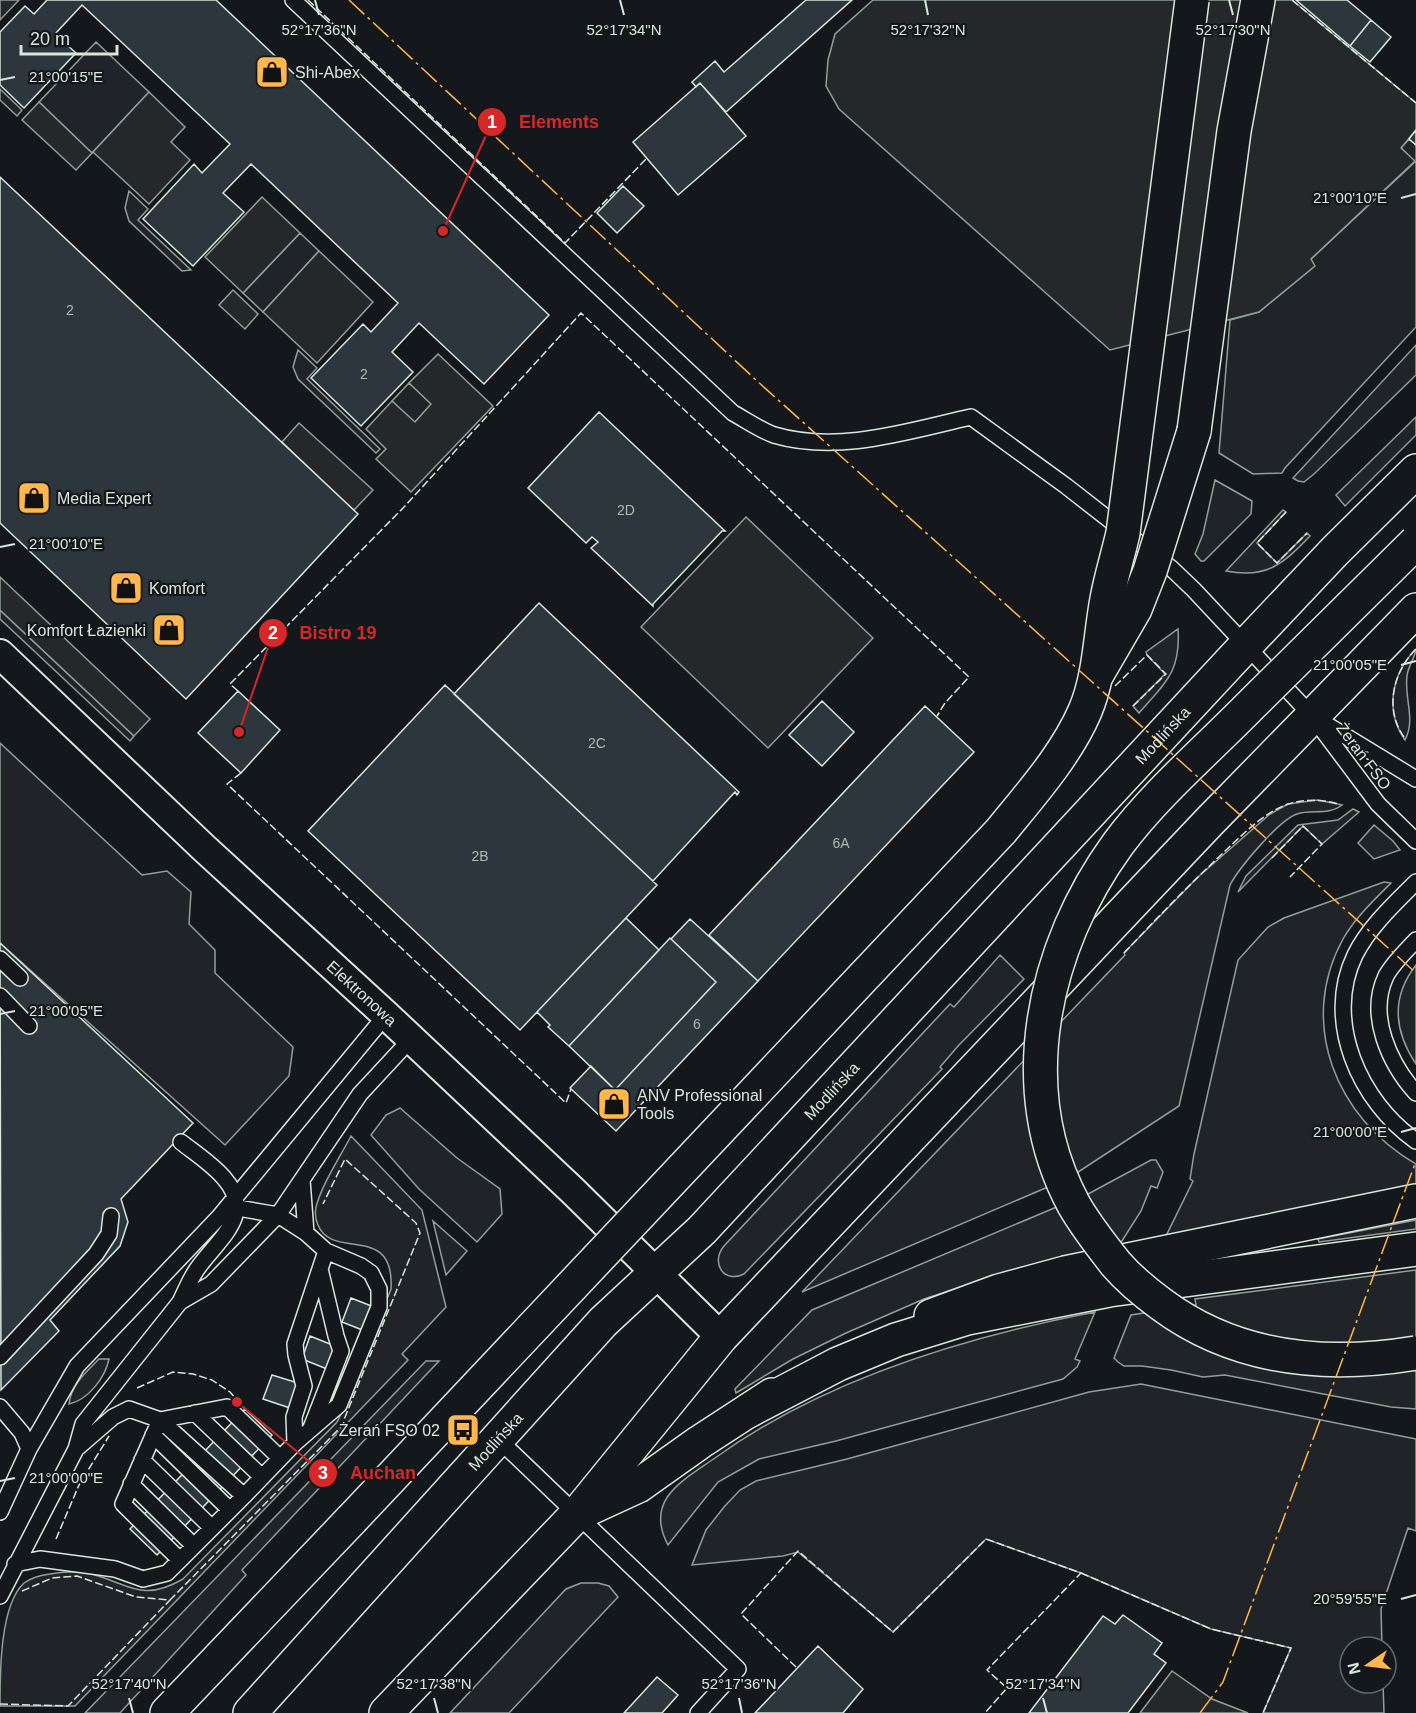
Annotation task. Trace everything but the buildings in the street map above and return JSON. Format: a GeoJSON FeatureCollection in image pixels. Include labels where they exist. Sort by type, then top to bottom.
{"type":"FeatureCollection","features":[{"type":"Feature","properties":{"kind":"main road"},"geometry":{"type":"LineString","coordinates":[[169,1713],[1001,831],[1062,751],[1085,711],[1096,676],[1107,599],[1123,532],[1192,0]]}},
{"type":"Feature","properties":{"kind":"main road"},"geometry":{"type":"LineString","coordinates":[[1096,676],[1135,609],[1150,571],[1194,431],[1234,131],[1258,0]]}},
{"type":"Feature","properties":{"kind":"main road","name":"Modlińska"},"geometry":{"type":"LineString","coordinates":[[250,1713],[603,1322],[656,1275],[709,1222],[1246,644],[1416,471]]}},
{"type":"Feature","properties":{"kind":"main road"},"geometry":{"type":"LineString","coordinates":[[1416,542],[1160,796],[1117,845],[1081,906],[1062,948],[1050,985],[1042,1029],[1040,1065],[1047,1133],[1057,1167],[1074,1204],[1093,1235],[1120,1268],[1150,1296],[1176,1315],[1203,1330],[1230,1342],[1266,1353],[1330,1361],[1377,1359],[1416,1353]]}},
{"type":"Feature","properties":{"kind":"main road"},"geometry":{"type":"LineString","coordinates":[[386,1713],[577,1514],[721,1337],[1312,716],[1416,610]]}},
{"type":"Feature","properties":{"kind":"main road"},"geometry":{"type":"LineString","coordinates":[[577,1514],[638,1486],[700,1442],[785,1387],[847,1353],[944,1310],[999,1291],[1065,1273],[1416,1201]]}},
{"type":"Feature","properties":{"kind":"main road"},"geometry":{"type":"LineString","coordinates":[[748,1411],[838,1364],[896,1340],[967,1318],[1109,1290],[1416,1249]]}},
{"type":"Feature","properties":{"kind":"street","name":"Elektronowa"},"geometry":{"type":"LineString","coordinates":[[0,654],[205,849],[573,1191],[721,1337]]}},
{"type":"Feature","properties":{"kind":"lane","name":"Żerań FSO"},"geometry":{"type":"LineString","coordinates":[[293,0],[733,413],[773,434],[817,442],[879,438],[971,417],[1066,486],[1171,568],[1246,644],[1312,716],[1378,804],[1416,841]]}},
{"type":"Feature","properties":{"kind":"lane","name":"Żerań FSO"},"geometry":{"type":"LineString","coordinates":[[1312,716],[1416,779]]}},
{"type":"Feature","properties":{"kind":"lane"},"geometry":{"type":"LineString","coordinates":[[1416,882],[1368,933],[1354,956],[1346,985],[1343,1021],[1348,1049],[1359,1074],[1376,1102],[1393,1122],[1416,1141]]}},
{"type":"Feature","properties":{"kind":"lane"},"geometry":{"type":"LineString","coordinates":[[1416,940],[1386,976],[1380,999],[1380,1021],[1389,1053],[1402,1077],[1416,1094]]}},
{"type":"Feature","properties":{"kind":"lane"},"geometry":{"type":"LineString","coordinates":[[0,959],[20,978]]}},
{"type":"Feature","properties":{"kind":"lane"},"geometry":{"type":"LineString","coordinates":[[0,996],[29,1026]]}},
{"type":"Feature","properties":{"kind":"lane"},"geometry":{"type":"LineString","coordinates":[[0,1512],[29,1449],[77,1366],[219,1217],[237,1202],[386,1015]]}},
{"type":"Feature","properties":{"kind":"lane"},"geometry":{"type":"LineString","coordinates":[[180,1302],[211,1284],[278,1215],[360,1094],[411,1039]]}},
{"type":"Feature","properties":{"kind":"lane"},"geometry":{"type":"LineString","coordinates":[[0,1596],[76,1449],[83,1424],[180,1302],[198,1267],[231,1227],[237,1202],[225,1178],[181,1142]]}},
{"type":"Feature","properties":{"kind":"lane"},"geometry":{"type":"LineString","coordinates":[[302,1180],[306,1233]]}},
{"type":"Feature","properties":{"kind":"lane"},"geometry":{"type":"LineString","coordinates":[[15,1564],[40,1559],[115,1569],[143,1579],[167,1573],[295,1443],[339,1405],[379,1307],[379,1289],[371,1273],[362,1266],[326,1251],[306,1233],[278,1215],[237,1202]]}},
{"type":"Feature","properties":{"kind":"lane"},"geometry":{"type":"LineString","coordinates":[[0,1357],[96,1254],[109,1234],[111,1216]]}},
{"type":"Feature","properties":{"kind":"lane"},"geometry":{"type":"LineString","coordinates":[[295,1443],[294,1417],[304,1386],[295,1344],[326,1251]]}},
{"type":"Feature","properties":{"kind":"lane"},"geometry":{"type":"LineString","coordinates":[[310,1430],[341,1351],[320,1269]]}},
{"type":"Feature","properties":{"kind":"lane"},"geometry":{"type":"LineString","coordinates":[[0,1407],[22,1434],[29,1449]]}},
{"type":"Feature","properties":{"kind":"lane"},"geometry":{"type":"LineString","coordinates":[[160,1420],[227,1407],[280,1458]]}},
{"type":"Feature","properties":{"kind":"lane"},"geometry":{"type":"LineString","coordinates":[[76,1449],[113,1417],[129,1410],[160,1420],[244,1496]]}},
{"type":"Feature","properties":{"kind":"lane"},"geometry":{"type":"LineString","coordinates":[[195,1413],[262,1477]]}},
{"type":"Feature","properties":{"kind":"lane"},"geometry":{"type":"LineString","coordinates":[[160,1420],[123,1503],[180,1560]]}},
{"type":"Feature","properties":{"kind":"lane"},"geometry":{"type":"LineString","coordinates":[[153,1435],[230,1510]]}},
{"type":"Feature","properties":{"kind":"lane"},"geometry":{"type":"LineString","coordinates":[[498,1438],[738,1669],[698,1713]]}},
{"type":"Feature","properties":{"kind":"lane"},"geometry":{"type":"LineString","coordinates":[[142,1460],[212,1528]]}},
{"type":"Feature","properties":{"kind":"lane"},"geometry":{"type":"LineString","coordinates":[[131,1484],[194,1546]]}},
{"type":"Feature","properties":{"kind":"shaded area"},"geometry":{"type":"Polygon","coordinates":[[[0,0],[19,0],[0,20],[0,0]]]}},
{"type":"Feature","properties":{"kind":"shaded area"},"geometry":{"type":"Polygon","coordinates":[[[873,0],[1292,0],[1416,103],[1416,130],[1401,148],[1415,161],[1311,259],[1315,266],[1259,312],[1110,350],[839,109],[826,86],[828,60],[835,34],[873,0]]]}},
{"type":"Feature","properties":{"kind":"shaded area"},"geometry":{"type":"Polygon","coordinates":[[[96,42],[149,92],[92,153],[39,102],[96,42]]]}},
{"type":"Feature","properties":{"kind":"shaded area"},"geometry":{"type":"Polygon","coordinates":[[[0,89],[22,110],[17,116],[0,100],[0,89]]]}},
{"type":"Feature","properties":{"kind":"shaded area"},"geometry":{"type":"Polygon","coordinates":[[[149,92],[185,127],[171,142],[190,160],[149,204],[93,152],[149,92]]]}},
{"type":"Feature","properties":{"kind":"shaded area"},"geometry":{"type":"Polygon","coordinates":[[[39,102],[92,153],[76,170],[22,120],[39,102]]]}},
{"type":"Feature","properties":{"kind":"shaded area"},"geometry":{"type":"Polygon","coordinates":[[[1409,139],[1416,145],[1416,327],[1282,473],[1253,474],[1219,453],[1230,320],[1259,312],[1314,266],[1311,259],[1415,162],[1401,148],[1409,139]]]}},
{"type":"Feature","properties":{"kind":"shaded area"},"geometry":{"type":"Polygon","coordinates":[[[129,191],[148,209],[138,220],[191,270],[182,271],[129,221],[125,208],[129,191]]]}},
{"type":"Feature","properties":{"kind":"shaded area"},"geometry":{"type":"Polygon","coordinates":[[[262,197],[300,233],[243,293],[205,257],[262,197]]]}},
{"type":"Feature","properties":{"kind":"shaded area"},"geometry":{"type":"Polygon","coordinates":[[[300,233],[319,251],[263,312],[243,293],[300,233]]]}},
{"type":"Feature","properties":{"kind":"shaded area"},"geometry":{"type":"Polygon","coordinates":[[[319,251],[373,302],[317,363],[263,312],[319,251]]]}},
{"type":"Feature","properties":{"kind":"shaded area"},"geometry":{"type":"Polygon","coordinates":[[[233,290],[258,314],[245,329],[219,305],[233,290]]]}},
{"type":"Feature","properties":{"kind":"shaded area"},"geometry":{"type":"Polygon","coordinates":[[[1416,345],[1416,375],[1314,474],[1304,482],[1293,478],[1416,345]]]}},
{"type":"Feature","properties":{"kind":"shaded area"},"geometry":{"type":"Polygon","coordinates":[[[298,350],[317,368],[307,379],[380,449],[376,453],[298,379],[293,367],[298,350]]]}},
{"type":"Feature","properties":{"kind":"shaded area"},"geometry":{"type":"Polygon","coordinates":[[[438,354],[493,406],[411,492],[376,459],[386,449],[366,429],[392,401],[415,422],[431,404],[409,383],[438,354]]]}},
{"type":"Feature","properties":{"kind":"shaded area"},"geometry":{"type":"Polygon","coordinates":[[[409,383],[432,404],[414,423],[392,401],[409,383]]]}},
{"type":"Feature","properties":{"kind":"shaded area"},"geometry":{"type":"Polygon","coordinates":[[[1416,417],[1416,435],[1345,506],[1336,495],[1416,417]]]}},
{"type":"Feature","properties":{"kind":"shaded area"},"geometry":{"type":"Polygon","coordinates":[[[299,423],[373,490],[353,511],[282,442],[299,423]]]}},
{"type":"Feature","properties":{"kind":"shaded area"},"geometry":{"type":"Polygon","coordinates":[[[1215,480],[1252,501],[1251,514],[1204,561],[1201,561],[1195,554],[1203,534],[1215,480]]]}},
{"type":"Feature","properties":{"kind":"shaded area"},"geometry":{"type":"Polygon","coordinates":[[[1283,510],[1286,512],[1257,543],[1277,563],[1307,533],[1310,536],[1273,567],[1253,573],[1226,571],[1283,510]]]}},
{"type":"Feature","properties":{"kind":"shaded area"},"geometry":{"type":"Polygon","coordinates":[[[746,517],[873,638],[768,748],[641,627],[746,517]]]}},
{"type":"Feature","properties":{"kind":"shaded area"},"geometry":{"type":"Polygon","coordinates":[[[0,577],[150,719],[134,736],[0,610],[0,577]]]}},
{"type":"Feature","properties":{"kind":"shaded area"},"geometry":{"type":"Polygon","coordinates":[[[0,610],[134,736],[130,741],[0,619],[0,610]]]}},
{"type":"Feature","properties":{"kind":"shaded area"},"geometry":{"type":"Polygon","coordinates":[[[1178,629],[1177,656],[1174,667],[1164,685],[1139,713],[1133,706],[1165,674],[1146,652],[1178,629]]]}},
{"type":"Feature","properties":{"kind":"shaded area"},"geometry":{"type":"Polygon","coordinates":[[[1416,649],[1407,676],[1410,724],[1405,740],[1394,717],[1394,693],[1401,669],[1416,649]]]}},
{"type":"Feature","properties":{"kind":"shaded area"},"geometry":{"type":"Polygon","coordinates":[[[0,743],[142,875],[167,871],[191,892],[189,924],[215,950],[215,973],[293,1047],[289,1076],[225,1145],[0,943],[0,743]]]}},
{"type":"Feature","properties":{"kind":"shaded area"},"geometry":{"type":"Polygon","coordinates":[[[1318,800],[1342,805],[1331,810],[1297,814],[1289,818],[1260,845],[1230,885],[1179,1106],[1069,1178],[802,1292],[1198,877],[1270,814],[1288,804],[1318,800]]]}},
{"type":"Feature","properties":{"kind":"shaded area"},"geometry":{"type":"Polygon","coordinates":[[[1353,809],[1359,812],[1322,844],[1303,826],[1238,892],[1246,876],[1298,825],[1338,820],[1353,809]]]}},
{"type":"Feature","properties":{"kind":"shaded area"},"geometry":{"type":"Polygon","coordinates":[[[1374,825],[1400,850],[1374,859],[1358,843],[1374,825]]]}},
{"type":"Feature","properties":{"kind":"shaded area"},"geometry":{"type":"Polygon","coordinates":[[[1384,882],[1391,883],[1365,909],[1348,931],[1330,971],[1324,1003],[1325,1035],[1332,1066],[1346,1095],[1364,1121],[1388,1145],[1416,1164],[1416,1189],[1165,1238],[1193,1181],[1190,1179],[1194,1154],[1238,960],[1268,927],[1284,918],[1384,882]]]}},
{"type":"Feature","properties":{"kind":"shaded area"},"geometry":{"type":"Polygon","coordinates":[[[1000,955],[1024,979],[959,1045],[940,1067],[942,1069],[744,1274],[730,1276],[725,1274],[721,1270],[718,1259],[724,1246],[950,1004],[954,1007],[1000,955]]]}},
{"type":"Feature","properties":{"kind":"shaded area"},"geometry":{"type":"Polygon","coordinates":[[[1416,965],[1416,1064],[1403,1039],[1398,1014],[1402,989],[1416,965]]]}},
{"type":"Feature","properties":{"kind":"shaded area"},"geometry":{"type":"Polygon","coordinates":[[[400,1108],[457,1158],[500,1189],[502,1214],[477,1242],[419,1189],[371,1135],[386,1115],[400,1108]]]}},
{"type":"Feature","properties":{"kind":"shaded area"},"geometry":{"type":"Polygon","coordinates":[[[351,1136],[422,1210],[446,1307],[402,1354],[408,1360],[75,1706],[0,1706],[1,1658],[6,1623],[16,1593],[24,1583],[44,1575],[78,1572],[101,1577],[134,1589],[156,1590],[183,1579],[337,1422],[391,1289],[390,1268],[383,1256],[361,1245],[336,1241],[325,1235],[316,1220],[316,1207],[322,1189],[351,1136]]]}},
{"type":"Feature","properties":{"kind":"shaded area"},"geometry":{"type":"Polygon","coordinates":[[[1151,1160],[1156,1160],[1163,1172],[1157,1188],[1151,1186],[1141,1211],[1120,1244],[1019,1268],[924,1299],[793,1359],[736,1393],[735,1389],[812,1310],[1090,1193],[1151,1160]]]}},
{"type":"Feature","properties":{"kind":"shaded area"},"geometry":{"type":"Polygon","coordinates":[[[1416,1220],[1416,1229],[1319,1242],[1318,1239],[1416,1220]]]}},
{"type":"Feature","properties":{"kind":"shaded area"},"geometry":{"type":"Polygon","coordinates":[[[433,1221],[467,1251],[446,1275],[433,1221]]]}},
{"type":"Feature","properties":{"kind":"shaded area"},"geometry":{"type":"Polygon","coordinates":[[[1416,1270],[1416,1409],[1391,1407],[1225,1375],[1203,1377],[1171,1370],[1124,1366],[1114,1358],[1131,1315],[1196,1305],[1195,1299],[1416,1270]]]}},
{"type":"Feature","properties":{"kind":"shaded area"},"geometry":{"type":"Polygon","coordinates":[[[1095,1312],[1075,1359],[1080,1361],[1077,1367],[1063,1379],[836,1441],[759,1459],[718,1482],[668,1545],[662,1529],[661,1516],[670,1493],[690,1475],[757,1430],[848,1384],[897,1365],[996,1334],[1095,1312]]]}},
{"type":"Feature","properties":{"kind":"shaded area"},"geometry":{"type":"Polygon","coordinates":[[[99,1359],[109,1359],[100,1381],[83,1398],[69,1404],[76,1385],[99,1359]]]}},
{"type":"Feature","properties":{"kind":"shaded area"},"geometry":{"type":"Polygon","coordinates":[[[426,1361],[439,1361],[242,1570],[246,1575],[120,1713],[85,1713],[426,1361]]]}},
{"type":"Feature","properties":{"kind":"shaded area"},"geometry":{"type":"Polygon","coordinates":[[[1141,1384],[1416,1439],[1416,1531],[1408,1528],[1381,1609],[1382,1635],[1338,1635],[1338,1695],[1383,1695],[1384,1713],[1263,1713],[1291,1648],[1211,1629],[1081,1573],[986,1539],[893,1632],[798,1552],[783,1556],[692,1565],[706,1530],[740,1490],[756,1481],[847,1459],[1089,1392],[1141,1384]]]}},
{"type":"Feature","properties":{"kind":"shaded area"},"geometry":{"type":"Polygon","coordinates":[[[581,1583],[598,1583],[609,1586],[618,1597],[509,1713],[450,1713],[566,1589],[581,1583]]]}},
{"type":"Feature","properties":{"kind":"shaded area"},"geometry":{"type":"Polygon","coordinates":[[[1172,1671],[1212,1699],[1248,1713],[1140,1713],[1172,1671]]]}},
{"type":"Feature","properties":{"kind":"fence"},"geometry":{"type":"LineString","coordinates":[[308,0],[565,243],[647,158]]}},
{"type":"Feature","properties":{"kind":"fence"},"geometry":{"type":"LineString","coordinates":[[1292,0],[1416,103]]}},
{"type":"Feature","properties":{"kind":"fence"},"geometry":{"type":"LineString","coordinates":[[238,691],[230,684],[404,507],[581,313],[969,677],[945,703],[937,716]]}},
{"type":"Feature","properties":{"kind":"fence"},"geometry":{"type":"LineString","coordinates":[[1286,512],[1257,543],[1277,563],[1307,533]]}},
{"type":"Feature","properties":{"kind":"fence"},"geometry":{"type":"LineString","coordinates":[[1404,737],[1394,715],[1394,691],[1402,669],[1416,649]]}},
{"type":"Feature","properties":{"kind":"fence"},"geometry":{"type":"LineString","coordinates":[[1115,686],[1147,655],[1166,674],[1133,706]]}},
{"type":"Feature","properties":{"kind":"fence"},"geometry":{"type":"LineString","coordinates":[[241,773],[227,784],[566,1103],[571,1089]]}},
{"type":"Feature","properties":{"kind":"fence"},"geometry":{"type":"LineString","coordinates":[[1124,953],[1197,878],[1261,819],[1294,802],[1320,800],[1338,804]]}},
{"type":"Feature","properties":{"kind":"fence"},"geometry":{"type":"LineString","coordinates":[[1272,858],[1303,826],[1322,844],[1290,877]]}},
{"type":"Feature","properties":{"kind":"fence"},"geometry":{"type":"LineString","coordinates":[[22,1591],[52,1578],[77,1576],[136,1597],[170,1600],[341,1427],[420,1233],[416,1223],[345,1159],[323,1204]]}},
{"type":"Feature","properties":{"kind":"fence"},"geometry":{"type":"LineString","coordinates":[[137,1388],[173,1372],[193,1374],[212,1380],[230,1392],[245,1409]]}},
{"type":"Feature","properties":{"kind":"fence"},"geometry":{"type":"LineString","coordinates":[[56,1539],[79,1485],[109,1436]]}},
{"type":"Feature","properties":{"kind":"fence"},"geometry":{"type":"LineString","coordinates":[[796,1667],[741,1614],[798,1551],[893,1632],[986,1539],[1081,1573],[987,1670],[1007,1688],[985,1713]]}},
{"type":"Feature","properties":{"kind":"fence"},"geometry":{"type":"LineString","coordinates":[[1081,1573],[1211,1629],[1291,1648],[1263,1713]]}},
{"type":"Feature","properties":{"kind":"fence"},"geometry":{"type":"LineString","coordinates":[[0,1704],[68,1706],[170,1600]]}},
{"type":"Feature","properties":{"kind":"power"},"geometry":{"type":"LineString","coordinates":[[349,0],[756,380],[1416,973]]}},
{"type":"Feature","properties":{"kind":"power"},"geometry":{"type":"LineString","coordinates":[[1200,1713],[1223,1682],[1416,1161]]}},
{"type":"Feature","properties":{"kind":"place","name":"Shi-Abex"},"geometry":{"type":"Point","coordinates":[272,72]}},
{"type":"Feature","properties":{"kind":"place","name":"Elements"},"geometry":{"type":"Point","coordinates":[443,231]}},
{"type":"Feature","properties":{"kind":"place","name":"Media Expert"},"geometry":{"type":"Point","coordinates":[34,498]}},
{"type":"Feature","properties":{"kind":"place","name":"Komfort"},"geometry":{"type":"Point","coordinates":[126,588]}},
{"type":"Feature","properties":{"kind":"place","name":"Komfort Łazienki"},"geometry":{"type":"Point","coordinates":[169,630]}},
{"type":"Feature","properties":{"kind":"place","name":"Bistro 19"},"geometry":{"type":"Point","coordinates":[239,732]}},
{"type":"Feature","properties":{"kind":"place","name":"ANV Professional Tools"},"geometry":{"type":"Point","coordinates":[614,1104]}},
{"type":"Feature","properties":{"kind":"place","name":"Auchan"},"geometry":{"type":"Point","coordinates":[237,1402]}},
{"type":"Feature","properties":{"kind":"place","name":"Żerań FSO 02"},"geometry":{"type":"Point","coordinates":[463,1430]}}]}
